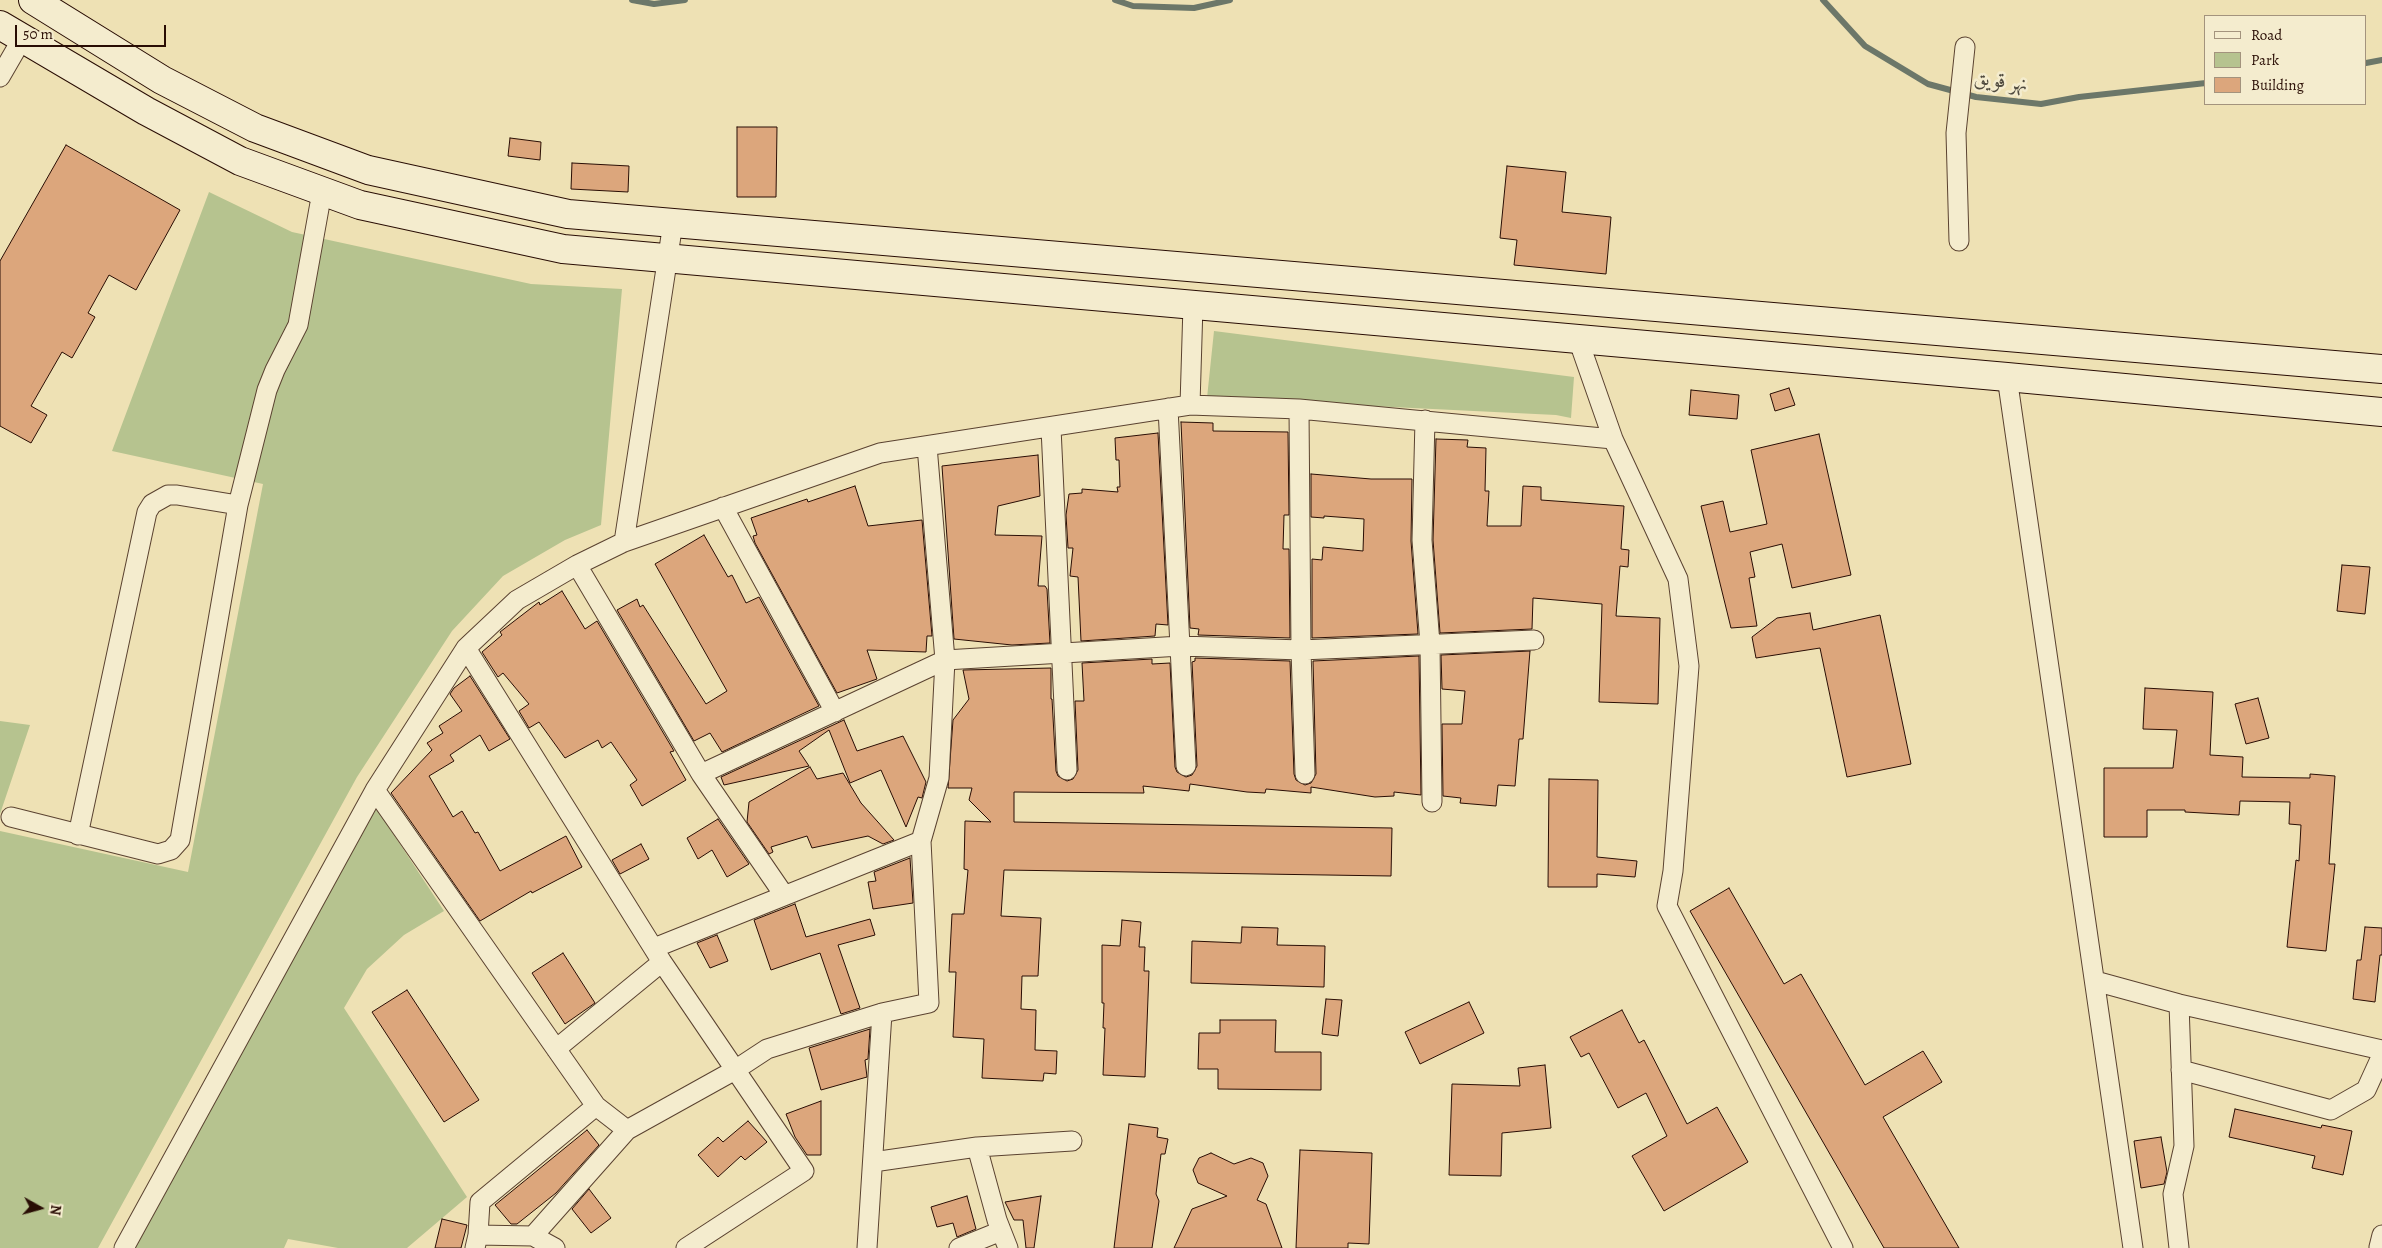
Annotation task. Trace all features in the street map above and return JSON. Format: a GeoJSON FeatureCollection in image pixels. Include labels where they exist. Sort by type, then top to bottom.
{"type":"FeatureCollection","features":[{"type":"Feature","properties":{"kind":"main road"},"geometry":{"type":"LineString","coordinates":[[33,0],[162,80],[246,124],[368,170],[568,214],[2382,369]]}},
{"type":"Feature","properties":{"kind":"main road"},"geometry":{"type":"LineString","coordinates":[[11,32],[146,111],[240,161],[360,205],[563,249],[668,260],[1298,314],[2382,412]]}},
{"type":"Feature","properties":{"kind":"main road"},"geometry":{"type":"LineString","coordinates":[[1298,314],[1302,278]]}},
{"type":"Feature","properties":{"kind":"street"},"geometry":{"type":"LineString","coordinates":[[0,77],[11,32]]}},
{"type":"Feature","properties":{"kind":"street"},"geometry":{"type":"LineString","coordinates":[[1959,240],[1956,133],[1965,47]]}},
{"type":"Feature","properties":{"kind":"street"},"geometry":{"type":"LineString","coordinates":[[11,817],[158,854],[171,850],[180,840],[238,505],[267,390],[274,370],[298,325],[322,192]]}},
{"type":"Feature","properties":{"kind":"street"},"geometry":{"type":"LineString","coordinates":[[624,542],[673,223]]}},
{"type":"Feature","properties":{"kind":"street"},"geometry":{"type":"LineString","coordinates":[[1190,404],[1193,305]]}},
{"type":"Feature","properties":{"kind":"street"},"geometry":{"type":"LineString","coordinates":[[1578,339],[1613,439],[1678,579],[1689,666],[1673,871],[1667,906],[1843,1248]]}},
{"type":"Feature","properties":{"kind":"street"},"geometry":{"type":"LineString","coordinates":[[2007,377],[2132,1248]]}},
{"type":"Feature","properties":{"kind":"street"},"geometry":{"type":"LineString","coordinates":[[124,1248],[375,790],[466,648],[517,600],[577,565],[624,542],[880,453],[1051,428],[1190,404],[1299,409],[1613,439]]}},
{"type":"Feature","properties":{"kind":"street"},"geometry":{"type":"LineString","coordinates":[[1168,408],[1186,766]]}},
{"type":"Feature","properties":{"kind":"street"},"geometry":{"type":"LineString","coordinates":[[1299,409],[1301,650],[1305,774]]}},
{"type":"Feature","properties":{"kind":"street"},"geometry":{"type":"LineString","coordinates":[[1425,420],[1422,540],[1430,644],[1432,802]]}},
{"type":"Feature","properties":{"kind":"street"},"geometry":{"type":"LineString","coordinates":[[1051,428],[1067,770]]}},
{"type":"Feature","properties":{"kind":"street"},"geometry":{"type":"LineString","coordinates":[[534,1236],[627,1130],[735,1070],[767,1049],[882,1013],[929,1003],[921,840],[939,778],[945,660],[927,446]]}},
{"type":"Feature","properties":{"kind":"street"},"geometry":{"type":"LineString","coordinates":[[78,835],[148,512],[152,504],[168,495],[238,505]]}},
{"type":"Feature","properties":{"kind":"street"},"geometry":{"type":"LineString","coordinates":[[723,508],[835,712]]}},
{"type":"Feature","properties":{"kind":"street"},"geometry":{"type":"LineString","coordinates":[[577,565],[701,774],[784,895]]}},
{"type":"Feature","properties":{"kind":"street"},"geometry":{"type":"LineString","coordinates":[[701,774],[945,660],[1061,651],[1181,646],[1301,650],[1534,640]]}},
{"type":"Feature","properties":{"kind":"street"},"geometry":{"type":"LineString","coordinates":[[466,648],[658,955],[804,1171],[686,1248]]}},
{"type":"Feature","properties":{"kind":"street"},"geometry":{"type":"LineString","coordinates":[[375,790],[596,1106],[627,1130]]}},
{"type":"Feature","properties":{"kind":"street"},"geometry":{"type":"LineString","coordinates":[[556,1049],[658,955],[784,895],[921,840]]}},
{"type":"Feature","properties":{"kind":"street"},"geometry":{"type":"LineString","coordinates":[[2095,981],[2179,1004],[2382,1050]]}},
{"type":"Feature","properties":{"kind":"street"},"geometry":{"type":"LineString","coordinates":[[2179,1004],[2184,1146],[2173,1194],[2179,1248]]}},
{"type":"Feature","properties":{"kind":"street"},"geometry":{"type":"LineString","coordinates":[[866,1248],[882,1013]]}},
{"type":"Feature","properties":{"kind":"street"},"geometry":{"type":"LineString","coordinates":[[2181,1070],[2331,1110],[2366,1090],[2382,1055]]}},
{"type":"Feature","properties":{"kind":"street"},"geometry":{"type":"LineString","coordinates":[[555,1248],[534,1236],[476,1241],[480,1202],[596,1106]]}},
{"type":"Feature","properties":{"kind":"street"},"geometry":{"type":"LineString","coordinates":[[873,1162],[977,1147],[1072,1141]]}},
{"type":"Feature","properties":{"kind":"street"},"geometry":{"type":"LineString","coordinates":[[959,1248],[1005,1240],[977,1147]]}},
{"type":"Feature","properties":{"kind":"street"},"geometry":{"type":"LineString","coordinates":[[2382,1235],[2379,1247],[2382,1248]]}},
{"type":"Feature","properties":{"kind":"green space"},"geometry":{"type":"Polygon","coordinates":[[[209,192],[292,232],[531,284],[622,289],[601,525],[565,540],[503,576],[452,631],[357,777],[98,1248],[0,1248],[0,831],[188,872],[263,484],[112,451],[209,192]]]}},
{"type":"Feature","properties":{"kind":"green space"},"geometry":{"type":"Polygon","coordinates":[[[1214,331],[1574,377],[1571,418],[1556,415],[1207,398],[1214,331]]]}},
{"type":"Feature","properties":{"kind":"green space"},"geometry":{"type":"Polygon","coordinates":[[[0,721],[30,725],[0,814],[0,721]]]}},
{"type":"Feature","properties":{"kind":"green space"},"geometry":{"type":"Polygon","coordinates":[[[375,806],[444,911],[404,935],[367,969],[344,1008],[467,1197],[407,1248],[338,1248],[288,1239],[284,1248],[132,1248],[375,806]]]}},
{"type":"Feature","properties":{"kind":"building"},"geometry":{"type":"Polygon","coordinates":[[[737,127],[777,127],[776,197],[737,197],[737,127]]]}},
{"type":"Feature","properties":{"kind":"building"},"geometry":{"type":"Polygon","coordinates":[[[510,138],[541,142],[540,160],[508,156],[510,138]]]}},
{"type":"Feature","properties":{"kind":"building"},"geometry":{"type":"Polygon","coordinates":[[[66,145],[180,210],[136,290],[109,275],[88,313],[95,317],[72,358],[62,352],[31,406],[47,415],[31,443],[0,426],[0,261],[66,145]]]}},
{"type":"Feature","properties":{"kind":"building"},"geometry":{"type":"Polygon","coordinates":[[[572,163],[629,166],[628,192],[571,189],[572,163]]]}},
{"type":"Feature","properties":{"kind":"building"},"geometry":{"type":"Polygon","coordinates":[[[1507,166],[1566,172],[1562,212],[1611,217],[1606,274],[1514,265],[1517,240],[1500,238],[1507,166]]]}},
{"type":"Feature","properties":{"kind":"building"},"geometry":{"type":"Polygon","coordinates":[[[1789,388],[1795,405],[1775,411],[1770,394],[1789,388]]]}},
{"type":"Feature","properties":{"kind":"building"},"geometry":{"type":"Polygon","coordinates":[[[1691,390],[1739,395],[1737,419],[1689,415],[1691,390]]]}},
{"type":"Feature","properties":{"kind":"building"},"geometry":{"type":"Polygon","coordinates":[[[1181,422],[1213,423],[1213,431],[1288,432],[1289,515],[1284,515],[1283,549],[1289,549],[1290,638],[1198,635],[1199,629],[1190,628],[1181,422]]]}},
{"type":"Feature","properties":{"kind":"building"},"geometry":{"type":"Polygon","coordinates":[[[1158,433],[1168,625],[1156,624],[1155,636],[1081,641],[1078,577],[1070,576],[1073,548],[1068,548],[1066,515],[1069,494],[1082,493],[1082,489],[1118,492],[1117,487],[1120,487],[1119,460],[1116,460],[1115,438],[1158,433]]]}},
{"type":"Feature","properties":{"kind":"building"},"geometry":{"type":"Polygon","coordinates":[[[1819,434],[1851,575],[1792,588],[1782,544],[1750,552],[1755,577],[1749,578],[1757,626],[1731,628],[1701,506],[1723,501],[1730,532],[1767,524],[1751,450],[1819,434]]]}},
{"type":"Feature","properties":{"kind":"building"},"geometry":{"type":"Polygon","coordinates":[[[1436,439],[1468,440],[1467,447],[1486,448],[1485,491],[1489,491],[1487,526],[1521,526],[1523,486],[1541,487],[1541,500],[1624,506],[1621,549],[1629,550],[1628,567],[1620,566],[1616,616],[1660,618],[1658,704],[1599,702],[1602,604],[1533,598],[1532,629],[1440,633],[1433,540],[1436,439]]]}},
{"type":"Feature","properties":{"kind":"building"},"geometry":{"type":"Polygon","coordinates":[[[1038,455],[1040,496],[998,506],[995,535],[1042,536],[1038,586],[1045,586],[1047,589],[1050,643],[1012,645],[954,639],[942,466],[1038,455]]]}},
{"type":"Feature","properties":{"kind":"building"},"geometry":{"type":"Polygon","coordinates":[[[1311,474],[1371,479],[1412,479],[1411,541],[1418,634],[1312,638],[1312,559],[1322,560],[1323,547],[1363,551],[1364,519],[1311,517],[1311,474]]]}},
{"type":"Feature","properties":{"kind":"building"},"geometry":{"type":"Polygon","coordinates":[[[855,486],[868,526],[922,520],[932,636],[927,636],[926,652],[867,650],[877,679],[837,693],[755,543],[753,536],[757,535],[751,518],[807,499],[808,502],[855,486]]]}},
{"type":"Feature","properties":{"kind":"building"},"geometry":{"type":"Polygon","coordinates":[[[704,535],[728,577],[732,575],[746,603],[759,597],[819,706],[722,752],[710,733],[694,741],[617,610],[637,599],[640,607],[643,605],[706,704],[727,691],[655,564],[704,535]]]}},
{"type":"Feature","properties":{"kind":"building"},"geometry":{"type":"Polygon","coordinates":[[[2342,565],[2370,567],[2365,614],[2337,611],[2342,565]]]}},
{"type":"Feature","properties":{"kind":"building"},"geometry":{"type":"Polygon","coordinates":[[[562,591],[585,629],[597,621],[674,751],[670,752],[686,780],[642,806],[630,785],[637,780],[611,742],[602,748],[598,740],[565,758],[539,722],[529,728],[519,711],[529,704],[503,673],[498,677],[482,652],[502,635],[500,632],[539,602],[540,605],[562,591]]]}},
{"type":"Feature","properties":{"kind":"building"},"geometry":{"type":"Polygon","coordinates":[[[1810,613],[1813,630],[1880,615],[1911,764],[1847,777],[1820,648],[1756,658],[1752,637],[1777,618],[1810,613]]]}},
{"type":"Feature","properties":{"kind":"building"},"geometry":{"type":"Polygon","coordinates":[[[1530,651],[1523,739],[1519,739],[1515,786],[1498,785],[1496,806],[1460,803],[1461,798],[1443,796],[1442,724],[1462,724],[1465,691],[1442,689],[1441,655],[1530,651]]]}},
{"type":"Feature","properties":{"kind":"building"},"geometry":{"type":"Polygon","coordinates":[[[1419,656],[1421,795],[1394,792],[1394,796],[1375,797],[1311,787],[1311,793],[1266,789],[1265,793],[1190,784],[1189,791],[1143,786],[1144,793],[1014,792],[1014,822],[1392,828],[1391,876],[1004,870],[1001,916],[1041,918],[1038,976],[1022,976],[1021,1009],[1036,1010],[1035,1050],[1057,1051],[1056,1074],[1044,1073],[1043,1081],[982,1078],[984,1039],[953,1037],[956,972],[949,972],[952,914],[964,914],[968,870],[964,869],[965,821],[991,822],[969,800],[972,788],[948,788],[953,720],[969,699],[963,670],[1051,668],[1051,699],[1056,771],[1058,776],[1067,781],[1073,779],[1078,770],[1075,701],[1084,701],[1082,663],[1152,659],[1152,664],[1170,663],[1175,767],[1177,772],[1186,777],[1192,775],[1197,766],[1192,662],[1195,661],[1195,658],[1290,661],[1294,774],[1296,780],[1305,785],[1311,783],[1316,774],[1313,661],[1419,656]]]}},
{"type":"Feature","properties":{"kind":"building"},"geometry":{"type":"Polygon","coordinates":[[[470,676],[510,739],[489,751],[480,735],[450,755],[454,761],[429,776],[453,817],[462,811],[475,833],[478,832],[500,871],[566,836],[582,867],[532,893],[531,891],[480,921],[391,793],[432,750],[427,743],[443,733],[439,726],[462,711],[450,694],[454,688],[470,676]]]}},
{"type":"Feature","properties":{"kind":"building"},"geometry":{"type":"Polygon","coordinates":[[[2145,688],[2213,692],[2210,755],[2243,757],[2242,777],[2310,778],[2310,774],[2335,776],[2329,864],[2335,864],[2326,951],[2287,947],[2296,860],[2299,861],[2301,825],[2289,824],[2290,802],[2240,801],[2239,815],[2185,812],[2185,810],[2147,810],[2147,837],[2104,837],[2104,768],[2173,768],[2177,730],[2143,729],[2145,688]]]}},
{"type":"Feature","properties":{"kind":"building"},"geometry":{"type":"Polygon","coordinates":[[[2258,698],[2269,738],[2246,744],[2235,704],[2258,698]]]}},
{"type":"Feature","properties":{"kind":"building"},"geometry":{"type":"Polygon","coordinates":[[[844,720],[857,751],[903,736],[926,782],[922,798],[918,797],[906,827],[881,770],[850,783],[829,730],[799,751],[809,766],[724,785],[721,777],[844,720]]]}},
{"type":"Feature","properties":{"kind":"building"},"geometry":{"type":"Polygon","coordinates":[[[810,767],[817,779],[843,773],[861,803],[894,840],[883,844],[868,836],[812,848],[807,836],[771,847],[773,852],[769,854],[747,822],[749,802],[810,767]]]}},
{"type":"Feature","properties":{"kind":"building"},"geometry":{"type":"Polygon","coordinates":[[[1549,779],[1598,780],[1597,857],[1637,861],[1635,877],[1597,874],[1597,887],[1548,887],[1549,779]]]}},
{"type":"Feature","properties":{"kind":"building"},"geometry":{"type":"Polygon","coordinates":[[[718,819],[749,864],[727,877],[712,850],[698,859],[687,838],[718,819]]]}},
{"type":"Feature","properties":{"kind":"building"},"geometry":{"type":"Polygon","coordinates":[[[641,844],[649,859],[620,874],[612,860],[641,844]]]}},
{"type":"Feature","properties":{"kind":"building"},"geometry":{"type":"Polygon","coordinates":[[[910,858],[913,903],[873,909],[868,882],[876,881],[874,872],[910,858]]]}},
{"type":"Feature","properties":{"kind":"building"},"geometry":{"type":"Polygon","coordinates":[[[1729,888],[1784,984],[1801,974],[1865,1085],[1923,1051],[1942,1082],[1883,1117],[1959,1248],[1884,1248],[1690,911],[1729,888]]]}},
{"type":"Feature","properties":{"kind":"building"},"geometry":{"type":"Polygon","coordinates":[[[795,904],[806,937],[870,919],[875,935],[838,945],[860,1008],[841,1014],[820,953],[771,970],[754,920],[795,904]]]}},
{"type":"Feature","properties":{"kind":"building"},"geometry":{"type":"Polygon","coordinates":[[[1122,920],[1141,922],[1139,947],[1145,947],[1144,971],[1149,971],[1145,1077],[1103,1075],[1105,1028],[1103,1028],[1104,1003],[1102,1003],[1102,945],[1120,946],[1122,920]]]}},
{"type":"Feature","properties":{"kind":"building"},"geometry":{"type":"Polygon","coordinates":[[[1242,927],[1278,928],[1277,945],[1325,946],[1324,987],[1191,983],[1192,941],[1241,943],[1242,927]]]}},
{"type":"Feature","properties":{"kind":"building"},"geometry":{"type":"Polygon","coordinates":[[[2365,927],[2382,928],[2382,955],[2380,955],[2375,1002],[2353,999],[2357,960],[2361,960],[2365,927]]]}},
{"type":"Feature","properties":{"kind":"building"},"geometry":{"type":"Polygon","coordinates":[[[717,935],[728,961],[710,968],[697,943],[717,935]]]}},
{"type":"Feature","properties":{"kind":"building"},"geometry":{"type":"Polygon","coordinates":[[[563,953],[595,1003],[565,1024],[532,973],[563,953]]]}},
{"type":"Feature","properties":{"kind":"building"},"geometry":{"type":"Polygon","coordinates":[[[407,990],[479,1100],[444,1122],[372,1012],[407,990]]]}},
{"type":"Feature","properties":{"kind":"building"},"geometry":{"type":"Polygon","coordinates":[[[1326,999],[1342,1000],[1338,1036],[1322,1034],[1326,999]]]}},
{"type":"Feature","properties":{"kind":"building"},"geometry":{"type":"Polygon","coordinates":[[[1469,1002],[1484,1033],[1420,1064],[1405,1032],[1469,1002]]]}},
{"type":"Feature","properties":{"kind":"building"},"geometry":{"type":"Polygon","coordinates":[[[1622,1010],[1639,1043],[1644,1040],[1687,1124],[1717,1107],[1748,1162],[1664,1211],[1632,1156],[1667,1136],[1646,1093],[1618,1108],[1589,1053],[1581,1057],[1570,1037],[1622,1010]]]}},
{"type":"Feature","properties":{"kind":"building"},"geometry":{"type":"Polygon","coordinates":[[[1220,1020],[1276,1020],[1275,1052],[1321,1052],[1321,1090],[1218,1089],[1218,1069],[1198,1069],[1199,1033],[1220,1033],[1220,1020]]]}},
{"type":"Feature","properties":{"kind":"building"},"geometry":{"type":"Polygon","coordinates":[[[870,1029],[868,1059],[865,1060],[867,1077],[821,1090],[809,1048],[870,1029]]]}},
{"type":"Feature","properties":{"kind":"building"},"geometry":{"type":"Polygon","coordinates":[[[1545,1065],[1551,1128],[1502,1133],[1501,1176],[1449,1175],[1452,1084],[1520,1086],[1518,1068],[1545,1065]]]}},
{"type":"Feature","properties":{"kind":"building"},"geometry":{"type":"Polygon","coordinates":[[[821,1101],[821,1155],[807,1155],[795,1137],[786,1114],[821,1101]]]}},
{"type":"Feature","properties":{"kind":"building"},"geometry":{"type":"Polygon","coordinates":[[[2235,1109],[2321,1128],[2322,1125],[2352,1131],[2343,1175],[2312,1168],[2315,1156],[2229,1137],[2235,1109]]]}},
{"type":"Feature","properties":{"kind":"building"},"geometry":{"type":"Polygon","coordinates":[[[748,1121],[767,1142],[745,1160],[741,1156],[718,1177],[698,1155],[718,1137],[723,1142],[748,1121]]]}},
{"type":"Feature","properties":{"kind":"building"},"geometry":{"type":"Polygon","coordinates":[[[1129,1124],[1158,1128],[1157,1137],[1168,1139],[1165,1154],[1161,1154],[1156,1194],[1159,1201],[1152,1248],[1114,1248],[1129,1124]]]}},
{"type":"Feature","properties":{"kind":"building"},"geometry":{"type":"Polygon","coordinates":[[[587,1130],[599,1145],[556,1193],[517,1224],[511,1224],[495,1205],[587,1130]]]}},
{"type":"Feature","properties":{"kind":"building"},"geometry":{"type":"Polygon","coordinates":[[[2161,1137],[2167,1172],[2164,1184],[2141,1188],[2134,1141],[2161,1137]]]}},
{"type":"Feature","properties":{"kind":"building"},"geometry":{"type":"Polygon","coordinates":[[[1300,1150],[1372,1153],[1369,1244],[1348,1243],[1348,1248],[1296,1248],[1300,1150]]]}},
{"type":"Feature","properties":{"kind":"building"},"geometry":{"type":"Polygon","coordinates":[[[1211,1153],[1234,1164],[1251,1158],[1263,1163],[1268,1176],[1257,1200],[1266,1204],[1282,1248],[1174,1248],[1192,1209],[1227,1196],[1198,1183],[1193,1170],[1199,1158],[1211,1153]]]}},
{"type":"Feature","properties":{"kind":"building"},"geometry":{"type":"Polygon","coordinates":[[[589,1189],[611,1218],[591,1233],[572,1209],[589,1189]]]}},
{"type":"Feature","properties":{"kind":"building"},"geometry":{"type":"Polygon","coordinates":[[[967,1196],[976,1229],[957,1237],[953,1223],[937,1227],[931,1207],[967,1196]]]}},
{"type":"Feature","properties":{"kind":"building"},"geometry":{"type":"Polygon","coordinates":[[[1041,1196],[1034,1248],[1026,1248],[1023,1220],[1014,1220],[1005,1202],[1041,1196]]]}},
{"type":"Feature","properties":{"kind":"building"},"geometry":{"type":"Polygon","coordinates":[[[442,1219],[467,1225],[461,1248],[435,1248],[442,1219]]]}},
{"type":"Feature","properties":{"kind":"waterway","name":"نهر قويق"},"geometry":{"type":"LineString","coordinates":[[632,0],[654,4],[685,0]]}},
{"type":"Feature","properties":{"kind":"waterway","name":"نهر قويق"},"geometry":{"type":"LineString","coordinates":[[1115,0],[1133,6],[1194,8],[1230,0]]}},
{"type":"Feature","properties":{"kind":"waterway","name":"نهر قويق"},"geometry":{"type":"LineString","coordinates":[[1823,0],[1865,46],[1928,84],[1976,97],[2041,104],[2079,97],[2204,83]]}},
{"type":"Feature","properties":{"kind":"waterway","name":"نهر قويق"},"geometry":{"type":"LineString","coordinates":[[2367,63],[2382,60]]}}]}
